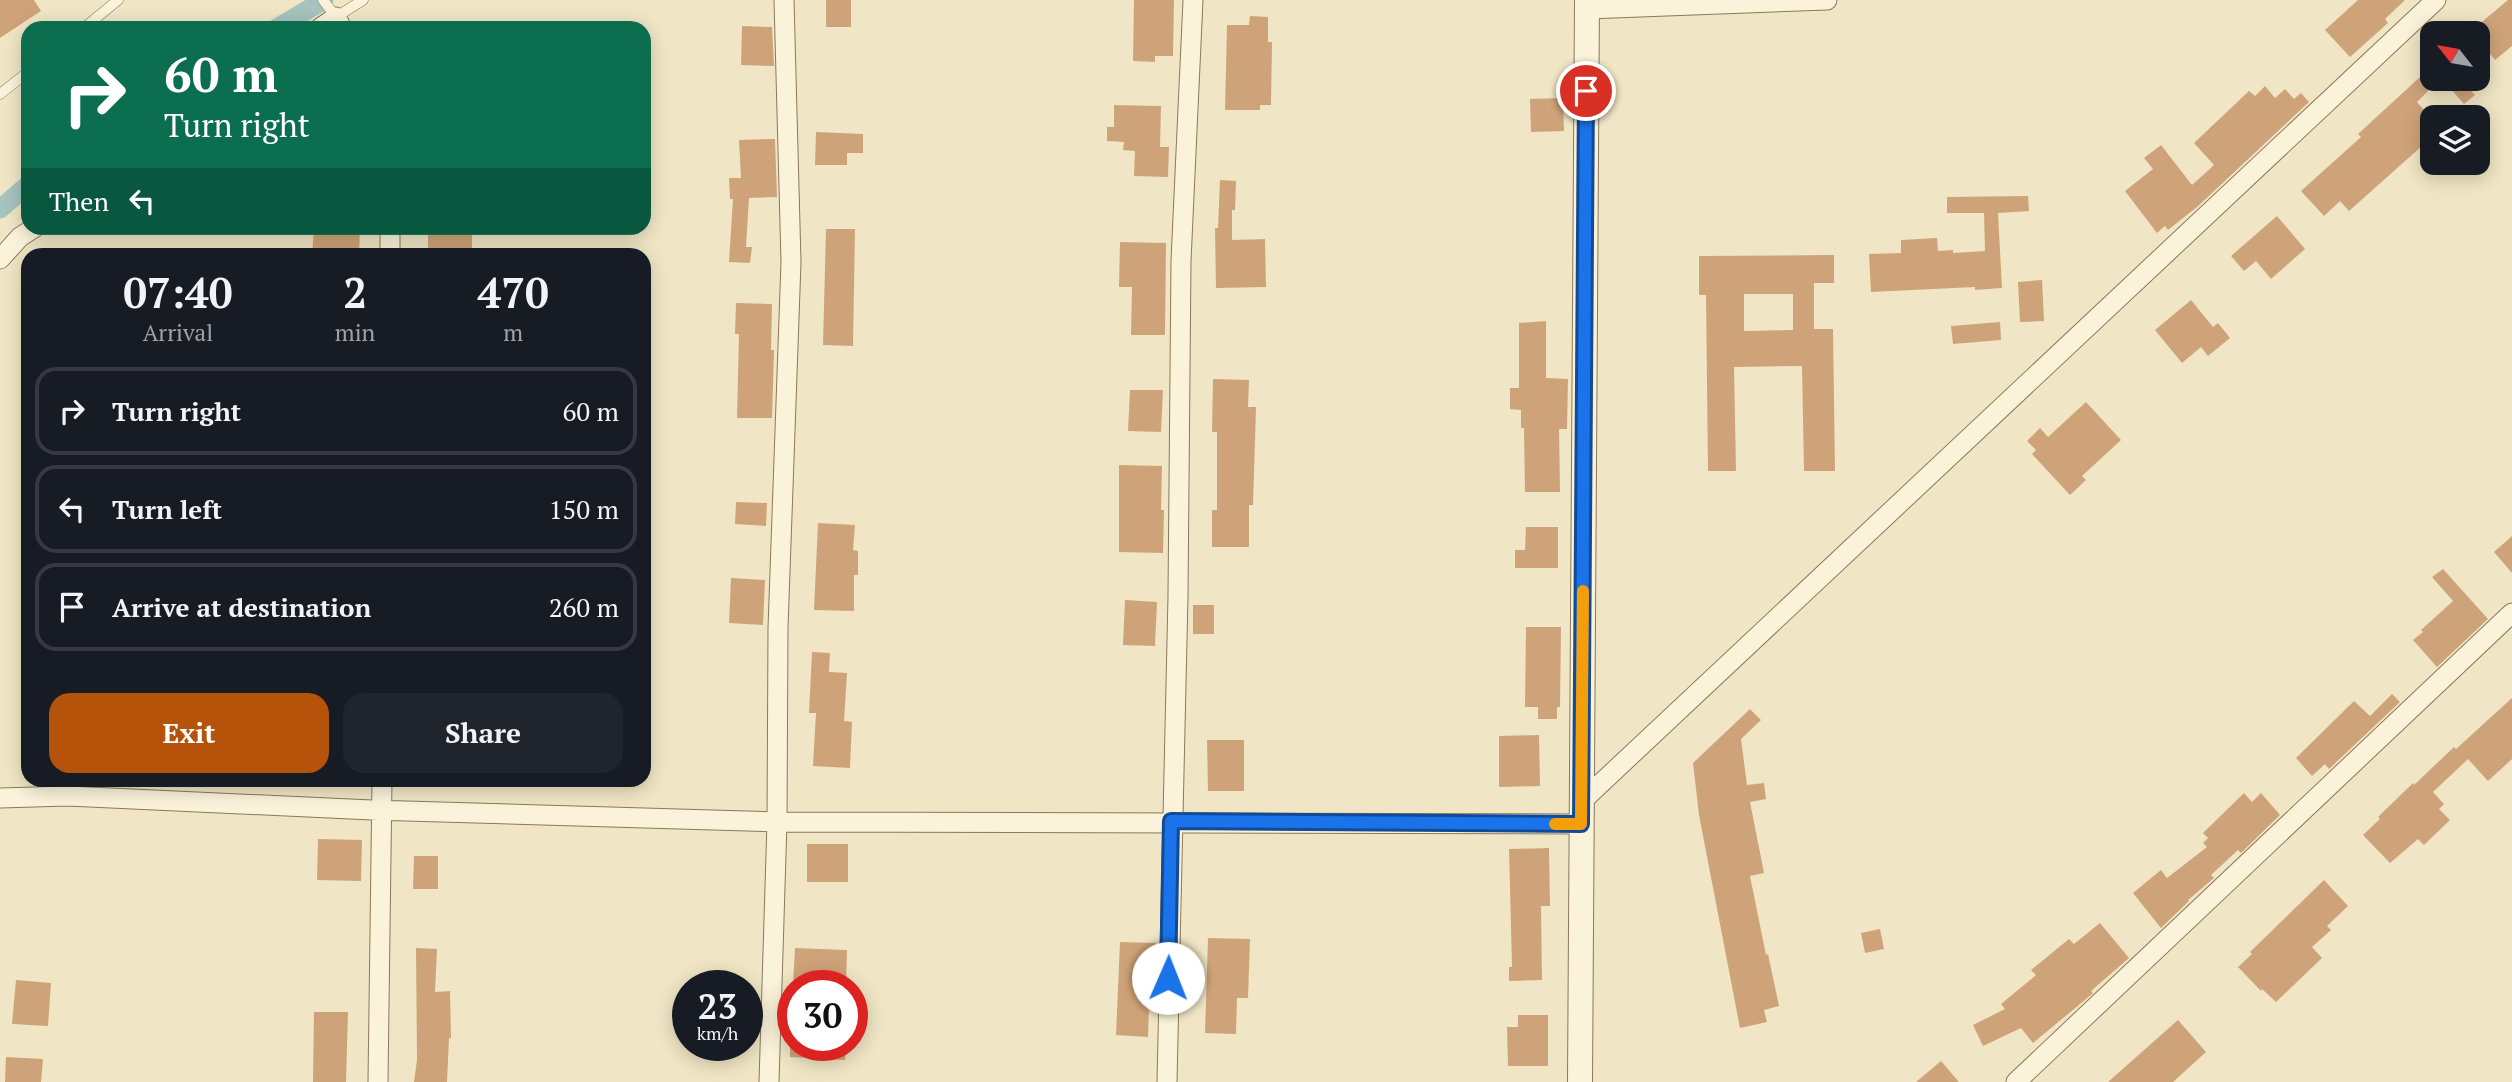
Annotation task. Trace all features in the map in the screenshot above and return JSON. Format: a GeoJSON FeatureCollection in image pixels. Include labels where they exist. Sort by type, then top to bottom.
{"type":"FeatureCollection","features":[{"type":"Feature","properties":{"kind":"street"},"geometry":{"type":"LineString","coordinates":[[769,1082],[777,822],[778,628],[791,262],[784,0]]}},
{"type":"Feature","properties":{"kind":"street"},"geometry":{"type":"LineString","coordinates":[[1167,1082],[1178,596],[1181,261],[1193,0]]}},
{"type":"Feature","properties":{"kind":"street"},"geometry":{"type":"LineString","coordinates":[[1580,1082],[1587,4],[1826,0]]}},
{"type":"Feature","properties":{"kind":"street"},"geometry":{"type":"LineString","coordinates":[[0,798],[68,796],[382,810],[777,822],[1171,821],[1581,812],[2436,0]]}},
{"type":"Feature","properties":{"kind":"street"},"geometry":{"type":"LineString","coordinates":[[0,259],[23,235]]}},
{"type":"Feature","properties":{"kind":"street"},"geometry":{"type":"LineString","coordinates":[[2016,1082],[2512,613]]}},
{"type":"Feature","properties":{"kind":"street"},"geometry":{"type":"LineString","coordinates":[[378,1082],[382,787]]}},
{"type":"Feature","properties":{"kind":"lane"},"geometry":{"type":"LineString","coordinates":[[92,21],[118,0]]}},
{"type":"Feature","properties":{"kind":"lane"},"geometry":{"type":"LineString","coordinates":[[323,0],[332,21]]}},
{"type":"Feature","properties":{"kind":"lane"},"geometry":{"type":"LineString","coordinates":[[337,21],[363,0]]}},
{"type":"Feature","properties":{"kind":"lane"},"geometry":{"type":"LineString","coordinates":[[0,94],[21,78]]}},
{"type":"Feature","properties":{"kind":"building"},"geometry":{"type":"Polygon","coordinates":[[[0,0],[34,0],[41,11],[26,21],[21,21],[21,24],[0,38],[0,0]]]}},
{"type":"Feature","properties":{"kind":"building"},"geometry":{"type":"Polygon","coordinates":[[[826,0],[851,0],[851,27],[826,27],[826,0]]]}},
{"type":"Feature","properties":{"kind":"building"},"geometry":{"type":"Polygon","coordinates":[[[1134,0],[1174,0],[1173,56],[1155,56],[1155,62],[1133,61],[1134,0]]]}},
{"type":"Feature","properties":{"kind":"building"},"geometry":{"type":"Polygon","coordinates":[[[2358,0],[2405,0],[2385,19],[2388,23],[2350,57],[2325,30],[2358,0]]]}},
{"type":"Feature","properties":{"kind":"building"},"geometry":{"type":"Polygon","coordinates":[[[2508,0],[2512,0],[2512,46],[2495,60],[2490,54],[2490,21],[2483,21],[2508,0]]]}},
{"type":"Feature","properties":{"kind":"building"},"geometry":{"type":"Polygon","coordinates":[[[1250,16],[1268,17],[1268,42],[1272,42],[1271,105],[1260,105],[1260,110],[1225,110],[1227,25],[1249,25],[1250,16]]]}},
{"type":"Feature","properties":{"kind":"building"},"geometry":{"type":"Polygon","coordinates":[[[742,26],[772,27],[774,66],[741,65],[742,26]]]}},
{"type":"Feature","properties":{"kind":"building"},"geometry":{"type":"Polygon","coordinates":[[[2420,77],[2420,91],[2428,91],[2417,102],[2420,105],[2420,148],[2349,211],[2340,201],[2324,216],[2301,191],[2361,137],[2358,134],[2420,77]]]}},
{"type":"Feature","properties":{"kind":"building"},"geometry":{"type":"Polygon","coordinates":[[[2265,86],[2275,98],[2285,89],[2294,99],[2301,93],[2309,102],[2197,207],[2168,230],[2165,226],[2157,233],[2125,191],[2153,169],[2144,158],[2161,145],[2192,185],[2214,165],[2194,143],[2249,91],[2255,96],[2265,86]]]}},
{"type":"Feature","properties":{"kind":"building"},"geometry":{"type":"Polygon","coordinates":[[[2453,91],[2471,91],[2475,95],[2464,104],[2453,91]]]}},
{"type":"Feature","properties":{"kind":"building"},"geometry":{"type":"Polygon","coordinates":[[[1563,98],[1564,131],[1531,132],[1530,99],[1563,98]]]}},
{"type":"Feature","properties":{"kind":"building"},"geometry":{"type":"Polygon","coordinates":[[[1114,105],[1161,106],[1160,147],[1169,147],[1168,177],[1134,176],[1135,151],[1123,150],[1124,142],[1107,141],[1107,127],[1114,127],[1114,105]]]}},
{"type":"Feature","properties":{"kind":"building"},"geometry":{"type":"Polygon","coordinates":[[[816,132],[863,134],[863,153],[847,153],[847,165],[815,165],[816,132]]]}},
{"type":"Feature","properties":{"kind":"building"},"geometry":{"type":"Polygon","coordinates":[[[775,139],[777,197],[749,198],[746,247],[752,247],[750,263],[729,262],[733,199],[730,199],[729,178],[741,178],[739,140],[775,139]]]}},
{"type":"Feature","properties":{"kind":"building"},"geometry":{"type":"Polygon","coordinates":[[[1220,180],[1236,181],[1232,240],[1265,239],[1266,287],[1216,288],[1215,228],[1218,228],[1220,180]]]}},
{"type":"Feature","properties":{"kind":"building"},"geometry":{"type":"Polygon","coordinates":[[[2028,196],[2029,211],[1998,213],[2002,288],[1871,292],[1869,254],[1901,253],[1901,240],[1937,238],[1938,251],[1985,251],[1984,213],[1947,213],[1947,197],[2028,196]]]}},
{"type":"Feature","properties":{"kind":"building"},"geometry":{"type":"Polygon","coordinates":[[[2277,216],[2305,249],[2271,279],[2256,261],[2244,271],[2231,256],[2277,216]]]}},
{"type":"Feature","properties":{"kind":"building"},"geometry":{"type":"Polygon","coordinates":[[[826,229],[855,229],[853,346],[823,345],[826,229]]]}},
{"type":"Feature","properties":{"kind":"building"},"geometry":{"type":"Polygon","coordinates":[[[314,235],[360,235],[359,248],[313,248],[314,235]]]}},
{"type":"Feature","properties":{"kind":"building"},"geometry":{"type":"Polygon","coordinates":[[[428,235],[472,235],[472,248],[428,248],[428,235]]]}},
{"type":"Feature","properties":{"kind":"building"},"geometry":{"type":"Polygon","coordinates":[[[1120,242],[1166,243],[1165,335],[1131,335],[1132,287],[1119,287],[1120,242]]]}},
{"type":"Feature","properties":{"kind":"building"},"geometry":{"type":"Polygon","coordinates":[[[1834,255],[1834,283],[1814,283],[1814,329],[1833,329],[1835,471],[1804,471],[1802,366],[1734,367],[1736,471],[1708,471],[1706,295],[1699,295],[1699,256],[1834,255]],[[1744,294],[1744,331],[1793,330],[1793,294],[1744,294]]]}},
{"type":"Feature","properties":{"kind":"building"},"geometry":{"type":"Polygon","coordinates":[[[2042,280],[2044,321],[2020,322],[2018,282],[2042,280]]]}},
{"type":"Feature","properties":{"kind":"building"},"geometry":{"type":"Polygon","coordinates":[[[2191,300],[2213,327],[2218,323],[2230,338],[2208,356],[2201,347],[2182,363],[2155,330],[2191,300]]]}},
{"type":"Feature","properties":{"kind":"building"},"geometry":{"type":"Polygon","coordinates":[[[736,303],[772,304],[772,418],[737,418],[739,334],[735,334],[736,303]]]}},
{"type":"Feature","properties":{"kind":"building"},"geometry":{"type":"Polygon","coordinates":[[[1546,321],[1546,378],[1568,379],[1567,429],[1559,429],[1560,492],[1525,492],[1524,428],[1521,428],[1521,410],[1510,409],[1510,388],[1519,388],[1519,323],[1546,321]]]}},
{"type":"Feature","properties":{"kind":"building"},"geometry":{"type":"Polygon","coordinates":[[[2000,322],[2001,340],[1953,344],[1951,326],[2000,322]]]}},
{"type":"Feature","properties":{"kind":"building"},"geometry":{"type":"Polygon","coordinates":[[[1213,379],[1249,380],[1248,407],[1256,407],[1249,547],[1212,547],[1212,510],[1217,510],[1217,432],[1212,432],[1213,379]]]}},
{"type":"Feature","properties":{"kind":"building"},"geometry":{"type":"Polygon","coordinates":[[[1130,390],[1163,390],[1161,432],[1128,431],[1130,390]]]}},
{"type":"Feature","properties":{"kind":"building"},"geometry":{"type":"Polygon","coordinates":[[[2086,402],[2121,440],[2082,476],[2086,480],[2070,495],[2032,454],[2036,450],[2027,441],[2040,428],[2048,437],[2086,402]]]}},
{"type":"Feature","properties":{"kind":"building"},"geometry":{"type":"Polygon","coordinates":[[[1119,465],[1162,466],[1163,553],[1119,552],[1119,465]]]}},
{"type":"Feature","properties":{"kind":"building"},"geometry":{"type":"Polygon","coordinates":[[[736,502],[767,503],[766,526],[735,524],[736,502]]]}},
{"type":"Feature","properties":{"kind":"building"},"geometry":{"type":"Polygon","coordinates":[[[818,523],[855,525],[853,550],[858,551],[858,575],[854,575],[854,611],[814,610],[818,523]]]}},
{"type":"Feature","properties":{"kind":"building"},"geometry":{"type":"Polygon","coordinates":[[[1526,527],[1558,527],[1558,568],[1515,568],[1515,550],[1525,550],[1526,527]]]}},
{"type":"Feature","properties":{"kind":"building"},"geometry":{"type":"Polygon","coordinates":[[[2512,536],[2512,573],[2494,552],[2512,536]]]}},
{"type":"Feature","properties":{"kind":"building"},"geometry":{"type":"Polygon","coordinates":[[[2443,569],[2488,619],[2437,667],[2413,640],[2453,601],[2432,577],[2443,569]]]}},
{"type":"Feature","properties":{"kind":"building"},"geometry":{"type":"Polygon","coordinates":[[[731,578],[765,580],[763,625],[729,623],[731,578]]]}},
{"type":"Feature","properties":{"kind":"building"},"geometry":{"type":"Polygon","coordinates":[[[1125,600],[1157,602],[1155,646],[1123,645],[1125,600]]]}},
{"type":"Feature","properties":{"kind":"building"},"geometry":{"type":"Polygon","coordinates":[[[1193,605],[1214,605],[1214,634],[1193,634],[1193,605]]]}},
{"type":"Feature","properties":{"kind":"building"},"geometry":{"type":"Polygon","coordinates":[[[1526,627],[1561,627],[1560,707],[1557,707],[1557,719],[1538,719],[1538,707],[1525,707],[1526,627]]]}},
{"type":"Feature","properties":{"kind":"building"},"geometry":{"type":"Polygon","coordinates":[[[812,652],[830,653],[829,672],[847,673],[844,721],[852,722],[850,768],[813,766],[816,713],[809,713],[812,652]]]}},
{"type":"Feature","properties":{"kind":"building"},"geometry":{"type":"Polygon","coordinates":[[[2392,694],[2400,702],[2329,769],[2325,764],[2312,776],[2296,758],[2354,701],[2370,716],[2392,694]]]}},
{"type":"Feature","properties":{"kind":"building"},"geometry":{"type":"Polygon","coordinates":[[[2512,698],[2512,759],[2488,781],[2468,759],[2433,792],[2444,804],[2439,809],[2450,820],[2424,845],[2418,839],[2390,863],[2363,835],[2413,783],[2414,785],[2512,698]]]}},
{"type":"Feature","properties":{"kind":"building"},"geometry":{"type":"Polygon","coordinates":[[[1750,709],[1761,720],[1741,739],[1747,785],[1764,783],[1766,799],[1750,802],[1764,873],[1750,876],[1779,1006],[1764,1010],[1767,1022],[1740,1028],[1699,815],[1693,763],[1750,709]]]}},
{"type":"Feature","properties":{"kind":"building"},"geometry":{"type":"Polygon","coordinates":[[[1539,735],[1540,786],[1499,787],[1499,736],[1539,735]]]}},
{"type":"Feature","properties":{"kind":"building"},"geometry":{"type":"Polygon","coordinates":[[[1207,740],[1244,740],[1244,791],[1208,791],[1207,740]]]}},
{"type":"Feature","properties":{"kind":"building"},"geometry":{"type":"Polygon","coordinates":[[[2244,793],[2252,802],[2261,793],[2280,815],[2241,853],[2238,850],[2211,875],[2214,878],[2161,928],[2133,893],[2161,870],[2167,878],[2207,847],[2203,843],[2208,838],[2203,833],[2244,793]]]}},
{"type":"Feature","properties":{"kind":"building"},"geometry":{"type":"Polygon","coordinates":[[[318,839],[362,840],[361,881],[317,880],[318,839]]]}},
{"type":"Feature","properties":{"kind":"building"},"geometry":{"type":"Polygon","coordinates":[[[807,844],[848,844],[848,882],[807,882],[807,844]]]}},
{"type":"Feature","properties":{"kind":"building"},"geometry":{"type":"Polygon","coordinates":[[[1549,848],[1550,906],[1541,906],[1542,980],[1509,981],[1509,967],[1512,967],[1509,849],[1549,848]]]}},
{"type":"Feature","properties":{"kind":"building"},"geometry":{"type":"Polygon","coordinates":[[[414,856],[438,856],[438,889],[413,889],[414,856]]]}},
{"type":"Feature","properties":{"kind":"building"},"geometry":{"type":"Polygon","coordinates":[[[2324,880],[2348,906],[2327,926],[2331,930],[2312,947],[2322,958],[2276,1002],[2238,967],[2324,880]]]}},
{"type":"Feature","properties":{"kind":"building"},"geometry":{"type":"Polygon","coordinates":[[[2100,923],[2129,958],[2091,991],[2093,993],[2033,1043],[2021,1028],[1983,1046],[1973,1025],[2005,1009],[2001,1004],[2036,975],[2031,970],[2069,939],[2074,944],[2100,923]]]}},
{"type":"Feature","properties":{"kind":"building"},"geometry":{"type":"Polygon","coordinates":[[[1880,929],[1884,949],[1865,953],[1861,933],[1880,929]]]}},
{"type":"Feature","properties":{"kind":"building"},"geometry":{"type":"Polygon","coordinates":[[[1208,938],[1250,939],[1248,998],[1237,998],[1236,1034],[1205,1033],[1208,938]]]}},
{"type":"Feature","properties":{"kind":"building"},"geometry":{"type":"Polygon","coordinates":[[[1120,942],[1156,943],[1154,1007],[1149,1007],[1148,1037],[1116,1035],[1120,942]]]}},
{"type":"Feature","properties":{"kind":"building"},"geometry":{"type":"Polygon","coordinates":[[[416,948],[437,949],[435,992],[450,991],[451,1038],[447,1082],[414,1082],[417,1060],[416,948]]]}},
{"type":"Feature","properties":{"kind":"building"},"geometry":{"type":"Polygon","coordinates":[[[795,948],[847,950],[846,970],[794,970],[795,948]]]}},
{"type":"Feature","properties":{"kind":"building"},"geometry":{"type":"Polygon","coordinates":[[[16,980],[51,983],[48,1026],[12,1024],[16,980]]]}},
{"type":"Feature","properties":{"kind":"building"},"geometry":{"type":"Polygon","coordinates":[[[314,1012],[348,1012],[346,1082],[313,1082],[314,1012]]]}},
{"type":"Feature","properties":{"kind":"building"},"geometry":{"type":"Polygon","coordinates":[[[1518,1015],[1548,1015],[1548,1066],[1508,1066],[1507,1027],[1518,1027],[1518,1015]]]}},
{"type":"Feature","properties":{"kind":"building"},"geometry":{"type":"Polygon","coordinates":[[[2178,1020],[2206,1052],[2173,1082],[2108,1082],[2178,1020]]]}},
{"type":"Feature","properties":{"kind":"building"},"geometry":{"type":"Polygon","coordinates":[[[6,1057],[43,1059],[41,1082],[5,1082],[6,1057]]]}},
{"type":"Feature","properties":{"kind":"building"},"geometry":{"type":"Polygon","coordinates":[[[1941,1061],[1959,1082],[1916,1082],[1941,1061]]]}},
{"type":"Feature","properties":{"kind":"waterway"},"geometry":{"type":"LineString","coordinates":[[289,21],[324,0]]}},
{"type":"Feature","properties":{"kind":"waterway"},"geometry":{"type":"LineString","coordinates":[[0,209],[21,191]]}},
{"type":"Feature","properties":{"kind":"slow traffic"},"geometry":{"type":"LineString","coordinates":[[1555,824],[1581,824],[1583,591]]}},
{"type":"Feature","properties":{"kind":"route"},"geometry":{"type":"LineString","coordinates":[[1168,978],[1171,821],[1581,824],[1586,91]]}}]}
